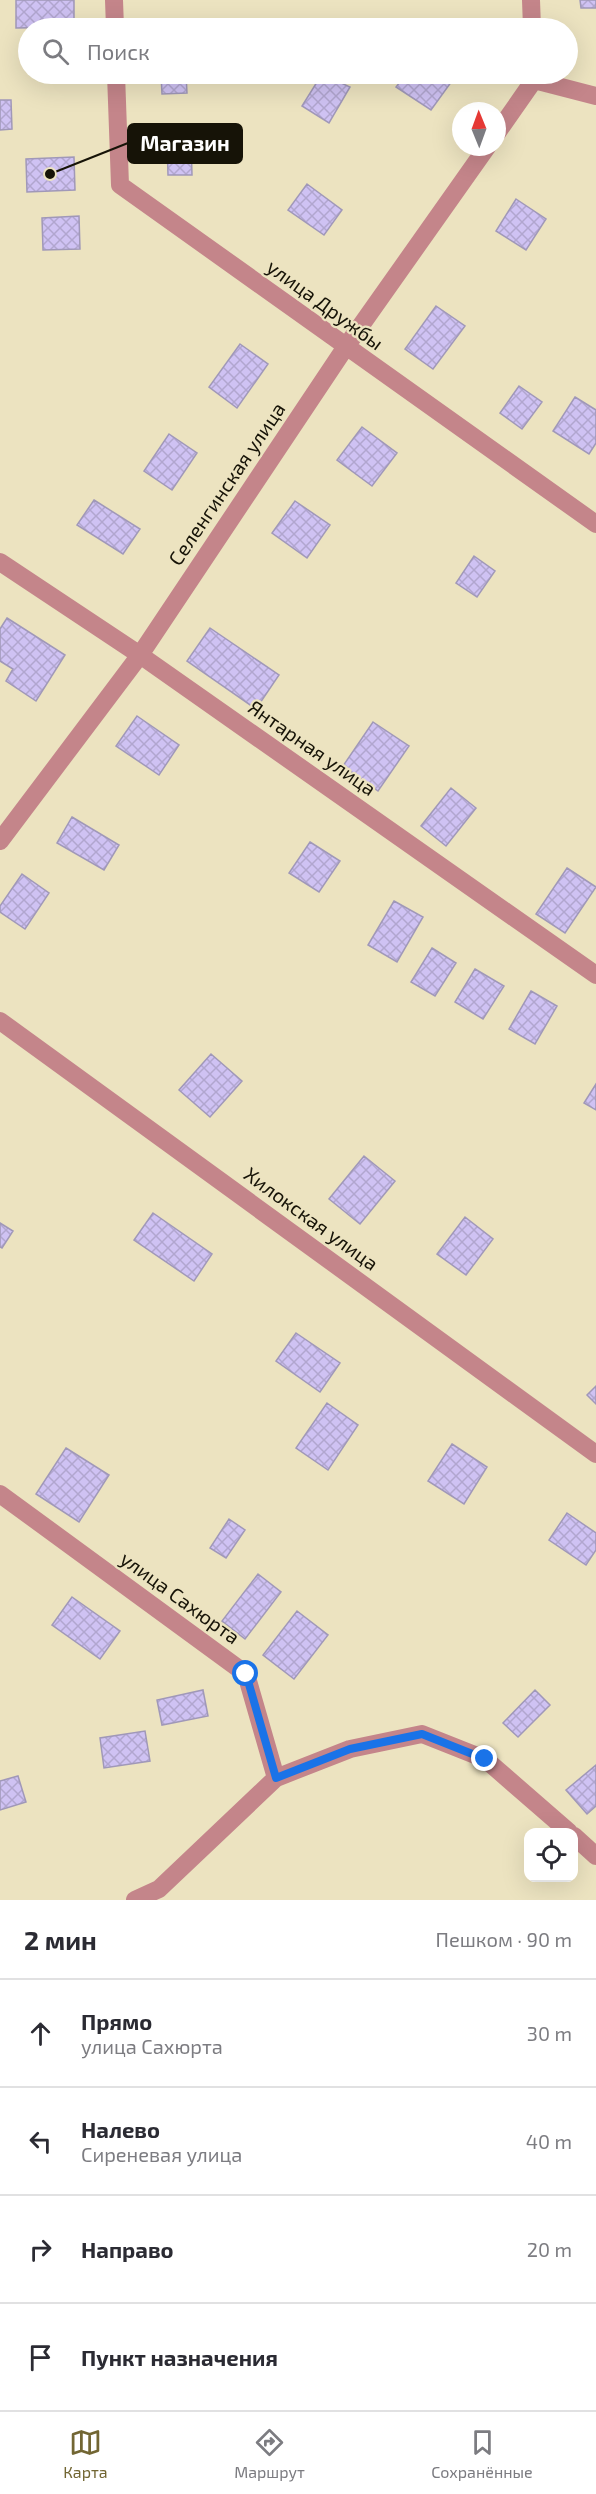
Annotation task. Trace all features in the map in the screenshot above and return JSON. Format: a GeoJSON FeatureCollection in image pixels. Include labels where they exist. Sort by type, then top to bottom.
{"type":"FeatureCollection","features":[{"type":"Feature","properties":{"kind":"street"},"geometry":{"type":"LineString","coordinates":[[114,0],[115,18]]}},
{"type":"Feature","properties":{"kind":"street"},"geometry":{"type":"LineString","coordinates":[[531,0],[532,18]]}},
{"type":"Feature","properties":{"kind":"street","name":"улица Дружбы"},"geometry":{"type":"LineString","coordinates":[[116,84],[120,185],[345,348],[596,524]]}},
{"type":"Feature","properties":{"kind":"street"},"geometry":{"type":"LineString","coordinates":[[506,119],[529,84]]}},
{"type":"Feature","properties":{"kind":"street"},"geometry":{"type":"LineString","coordinates":[[557,84],[596,96]]}},
{"type":"Feature","properties":{"kind":"street","name":"Селенгинская улица"},"geometry":{"type":"LineString","coordinates":[[0,841],[140,655],[345,348],[481,156]]}},
{"type":"Feature","properties":{"kind":"street","name":"Янтарная улица"},"geometry":{"type":"LineString","coordinates":[[0,562],[140,655],[596,975]]}},
{"type":"Feature","properties":{"kind":"street","name":"Хилокская улица"},"geometry":{"type":"LineString","coordinates":[[0,1021],[596,1454]]}},
{"type":"Feature","properties":{"kind":"street","name":"улица Сахюрта"},"geometry":{"type":"LineString","coordinates":[[0,1494],[246,1674],[276,1778]]}},
{"type":"Feature","properties":{"kind":"street"},"geometry":{"type":"LineString","coordinates":[[135,1900],[159,1889],[276,1778],[350,1749],[422,1734],[485,1759],[563,1828]]}},
{"type":"Feature","properties":{"kind":"street"},"geometry":{"type":"LineString","coordinates":[[578,1840],[596,1856]]}},
{"type":"Feature","properties":{"kind":"building"},"geometry":{"type":"Polygon","coordinates":[[[16,0],[74,0],[74,18],[18,18],[18,28],[16,28],[16,0]]]}},
{"type":"Feature","properties":{"kind":"building"},"geometry":{"type":"Polygon","coordinates":[[[580,0],[596,0],[596,8],[581,8],[580,0]]]}},
{"type":"Feature","properties":{"kind":"building"},"geometry":{"type":"Polygon","coordinates":[[[162,84],[187,84],[187,93],[162,94],[162,84]]]}},
{"type":"Feature","properties":{"kind":"building"},"geometry":{"type":"Polygon","coordinates":[[[316,84],[344,84],[350,87],[329,123],[302,106],[316,84]]]}},
{"type":"Feature","properties":{"kind":"building"},"geometry":{"type":"Polygon","coordinates":[[[398,84],[450,84],[431,110],[396,87],[398,84]]]}},
{"type":"Feature","properties":{"kind":"building"},"geometry":{"type":"Polygon","coordinates":[[[0,100],[11,100],[12,129],[0,130],[0,100]]]}},
{"type":"Feature","properties":{"kind":"building"},"geometry":{"type":"Polygon","coordinates":[[[167,139],[191,139],[192,175],[168,175],[167,139]]]}},
{"type":"Feature","properties":{"kind":"building"},"geometry":{"type":"Polygon","coordinates":[[[74,157],[75,190],[27,192],[26,159],[74,157]]]}},
{"type":"Feature","properties":{"kind":"building"},"geometry":{"type":"Polygon","coordinates":[[[307,184],[342,210],[324,235],[288,210],[307,184]]]}},
{"type":"Feature","properties":{"kind":"building"},"geometry":{"type":"Polygon","coordinates":[[[516,199],[546,219],[526,250],[496,231],[516,199]]]}},
{"type":"Feature","properties":{"kind":"building"},"geometry":{"type":"Polygon","coordinates":[[[79,216],[80,249],[43,250],[42,218],[79,216]]]}},
{"type":"Feature","properties":{"kind":"building"},"geometry":{"type":"Polygon","coordinates":[[[436,306],[465,326],[433,369],[405,349],[436,306]]]}},
{"type":"Feature","properties":{"kind":"building"},"geometry":{"type":"Polygon","coordinates":[[[240,344],[268,364],[237,408],[209,387],[240,344]]]}},
{"type":"Feature","properties":{"kind":"building"},"geometry":{"type":"Polygon","coordinates":[[[519,386],[542,402],[522,429],[500,413],[519,386]]]}},
{"type":"Feature","properties":{"kind":"building"},"geometry":{"type":"Polygon","coordinates":[[[575,397],[596,410],[596,443],[589,454],[553,431],[575,397]]]}},
{"type":"Feature","properties":{"kind":"building"},"geometry":{"type":"Polygon","coordinates":[[[362,427],[397,453],[372,486],[337,460],[362,427]]]}},
{"type":"Feature","properties":{"kind":"building"},"geometry":{"type":"Polygon","coordinates":[[[169,434],[197,453],[172,490],[144,471],[169,434]]]}},
{"type":"Feature","properties":{"kind":"building"},"geometry":{"type":"Polygon","coordinates":[[[94,500],[140,529],[123,554],[77,525],[94,500]]]}},
{"type":"Feature","properties":{"kind":"building"},"geometry":{"type":"Polygon","coordinates":[[[295,501],[330,525],[307,558],[272,533],[295,501]]]}},
{"type":"Feature","properties":{"kind":"building"},"geometry":{"type":"Polygon","coordinates":[[[474,556],[495,571],[477,597],[456,583],[474,556]]]}},
{"type":"Feature","properties":{"kind":"building"},"geometry":{"type":"Polygon","coordinates":[[[7,618],[65,655],[36,701],[6,681],[13,669],[0,661],[0,629],[7,618]]]}},
{"type":"Feature","properties":{"kind":"building"},"geometry":{"type":"Polygon","coordinates":[[[210,628],[279,675],[256,709],[187,661],[210,628]]]}},
{"type":"Feature","properties":{"kind":"building"},"geometry":{"type":"Polygon","coordinates":[[[137,716],[179,745],[159,775],[116,746],[137,716]]]}},
{"type":"Feature","properties":{"kind":"building"},"geometry":{"type":"Polygon","coordinates":[[[373,722],[409,746],[378,791],[343,766],[373,722]]]}},
{"type":"Feature","properties":{"kind":"building"},"geometry":{"type":"Polygon","coordinates":[[[451,788],[476,808],[446,846],[421,826],[451,788]]]}},
{"type":"Feature","properties":{"kind":"building"},"geometry":{"type":"Polygon","coordinates":[[[72,817],[119,845],[104,870],[57,843],[72,817]]]}},
{"type":"Feature","properties":{"kind":"building"},"geometry":{"type":"Polygon","coordinates":[[[310,842],[340,861],[319,892],[289,873],[310,842]]]}},
{"type":"Feature","properties":{"kind":"building"},"geometry":{"type":"Polygon","coordinates":[[[567,868],[596,887],[565,933],[536,914],[567,868]]]}},
{"type":"Feature","properties":{"kind":"building"},"geometry":{"type":"Polygon","coordinates":[[[22,874],[49,893],[25,929],[0,912],[0,906],[22,874]]]}},
{"type":"Feature","properties":{"kind":"building"},"geometry":{"type":"Polygon","coordinates":[[[394,901],[423,917],[397,962],[368,945],[394,901]]]}},
{"type":"Feature","properties":{"kind":"building"},"geometry":{"type":"Polygon","coordinates":[[[432,948],[456,963],[435,996],[411,982],[432,948]]]}},
{"type":"Feature","properties":{"kind":"building"},"geometry":{"type":"Polygon","coordinates":[[[475,969],[504,986],[483,1019],[455,1002],[475,969]]]}},
{"type":"Feature","properties":{"kind":"building"},"geometry":{"type":"Polygon","coordinates":[[[531,991],[557,1006],[535,1044],[509,1029],[531,991]]]}},
{"type":"Feature","properties":{"kind":"building"},"geometry":{"type":"Polygon","coordinates":[[[211,1054],[242,1081],[210,1117],[179,1090],[211,1054]]]}},
{"type":"Feature","properties":{"kind":"building"},"geometry":{"type":"Polygon","coordinates":[[[596,1084],[596,1110],[584,1103],[596,1084]]]}},
{"type":"Feature","properties":{"kind":"building"},"geometry":{"type":"Polygon","coordinates":[[[364,1156],[395,1181],[360,1224],[329,1199],[364,1156]]]}},
{"type":"Feature","properties":{"kind":"building"},"geometry":{"type":"Polygon","coordinates":[[[153,1213],[212,1254],[194,1281],[134,1240],[153,1213]]]}},
{"type":"Feature","properties":{"kind":"building"},"geometry":{"type":"Polygon","coordinates":[[[465,1217],[493,1239],[466,1275],[437,1254],[465,1217]]]}},
{"type":"Feature","properties":{"kind":"building"},"geometry":{"type":"Polygon","coordinates":[[[0,1223],[13,1231],[2,1248],[0,1247],[0,1223]]]}},
{"type":"Feature","properties":{"kind":"building"},"geometry":{"type":"Polygon","coordinates":[[[296,1333],[340,1363],[320,1392],[276,1361],[296,1333]]]}},
{"type":"Feature","properties":{"kind":"building"},"geometry":{"type":"Polygon","coordinates":[[[596,1386],[596,1404],[587,1395],[596,1386]]]}},
{"type":"Feature","properties":{"kind":"building"},"geometry":{"type":"Polygon","coordinates":[[[327,1403],[358,1425],[328,1470],[296,1448],[327,1403]]]}},
{"type":"Feature","properties":{"kind":"building"},"geometry":{"type":"Polygon","coordinates":[[[452,1444],[487,1467],[464,1504],[428,1481],[452,1444]]]}},
{"type":"Feature","properties":{"kind":"building"},"geometry":{"type":"Polygon","coordinates":[[[66,1448],[109,1475],[79,1522],[36,1494],[66,1448]]]}},
{"type":"Feature","properties":{"kind":"building"},"geometry":{"type":"Polygon","coordinates":[[[567,1513],[596,1533],[596,1550],[586,1565],[549,1540],[567,1513]]]}},
{"type":"Feature","properties":{"kind":"building"},"geometry":{"type":"Polygon","coordinates":[[[229,1519],[245,1530],[226,1558],[210,1548],[229,1519]]]}},
{"type":"Feature","properties":{"kind":"building"},"geometry":{"type":"Polygon","coordinates":[[[258,1574],[281,1592],[245,1639],[222,1621],[258,1574]]]}},
{"type":"Feature","properties":{"kind":"building"},"geometry":{"type":"Polygon","coordinates":[[[72,1597],[120,1631],[100,1659],[52,1625],[72,1597]]]}},
{"type":"Feature","properties":{"kind":"building"},"geometry":{"type":"Polygon","coordinates":[[[297,1611],[328,1635],[294,1679],[263,1655],[297,1611]]]}},
{"type":"Feature","properties":{"kind":"building"},"geometry":{"type":"Polygon","coordinates":[[[203,1690],[208,1716],[162,1725],[157,1700],[203,1690]]]}},
{"type":"Feature","properties":{"kind":"building"},"geometry":{"type":"Polygon","coordinates":[[[535,1690],[550,1705],[518,1737],[503,1723],[535,1690]]]}},
{"type":"Feature","properties":{"kind":"building"},"geometry":{"type":"Polygon","coordinates":[[[145,1731],[150,1761],[104,1768],[100,1738],[145,1731]]]}},
{"type":"Feature","properties":{"kind":"building"},"geometry":{"type":"Polygon","coordinates":[[[596,1765],[596,1806],[587,1814],[566,1790],[596,1765]]]}},
{"type":"Feature","properties":{"kind":"building"},"geometry":{"type":"Polygon","coordinates":[[[18,1776],[26,1802],[0,1810],[0,1781],[18,1776]]]}},
{"type":"Feature","properties":{"kind":"place","name":"Магазин"},"geometry":{"type":"Point","coordinates":[50,174]}},
{"type":"Feature","properties":{"kind":"route"},"geometry":{"type":"LineString","coordinates":[[246,1674],[276,1778],[350,1749],[422,1734],[485,1759]]}}]}
